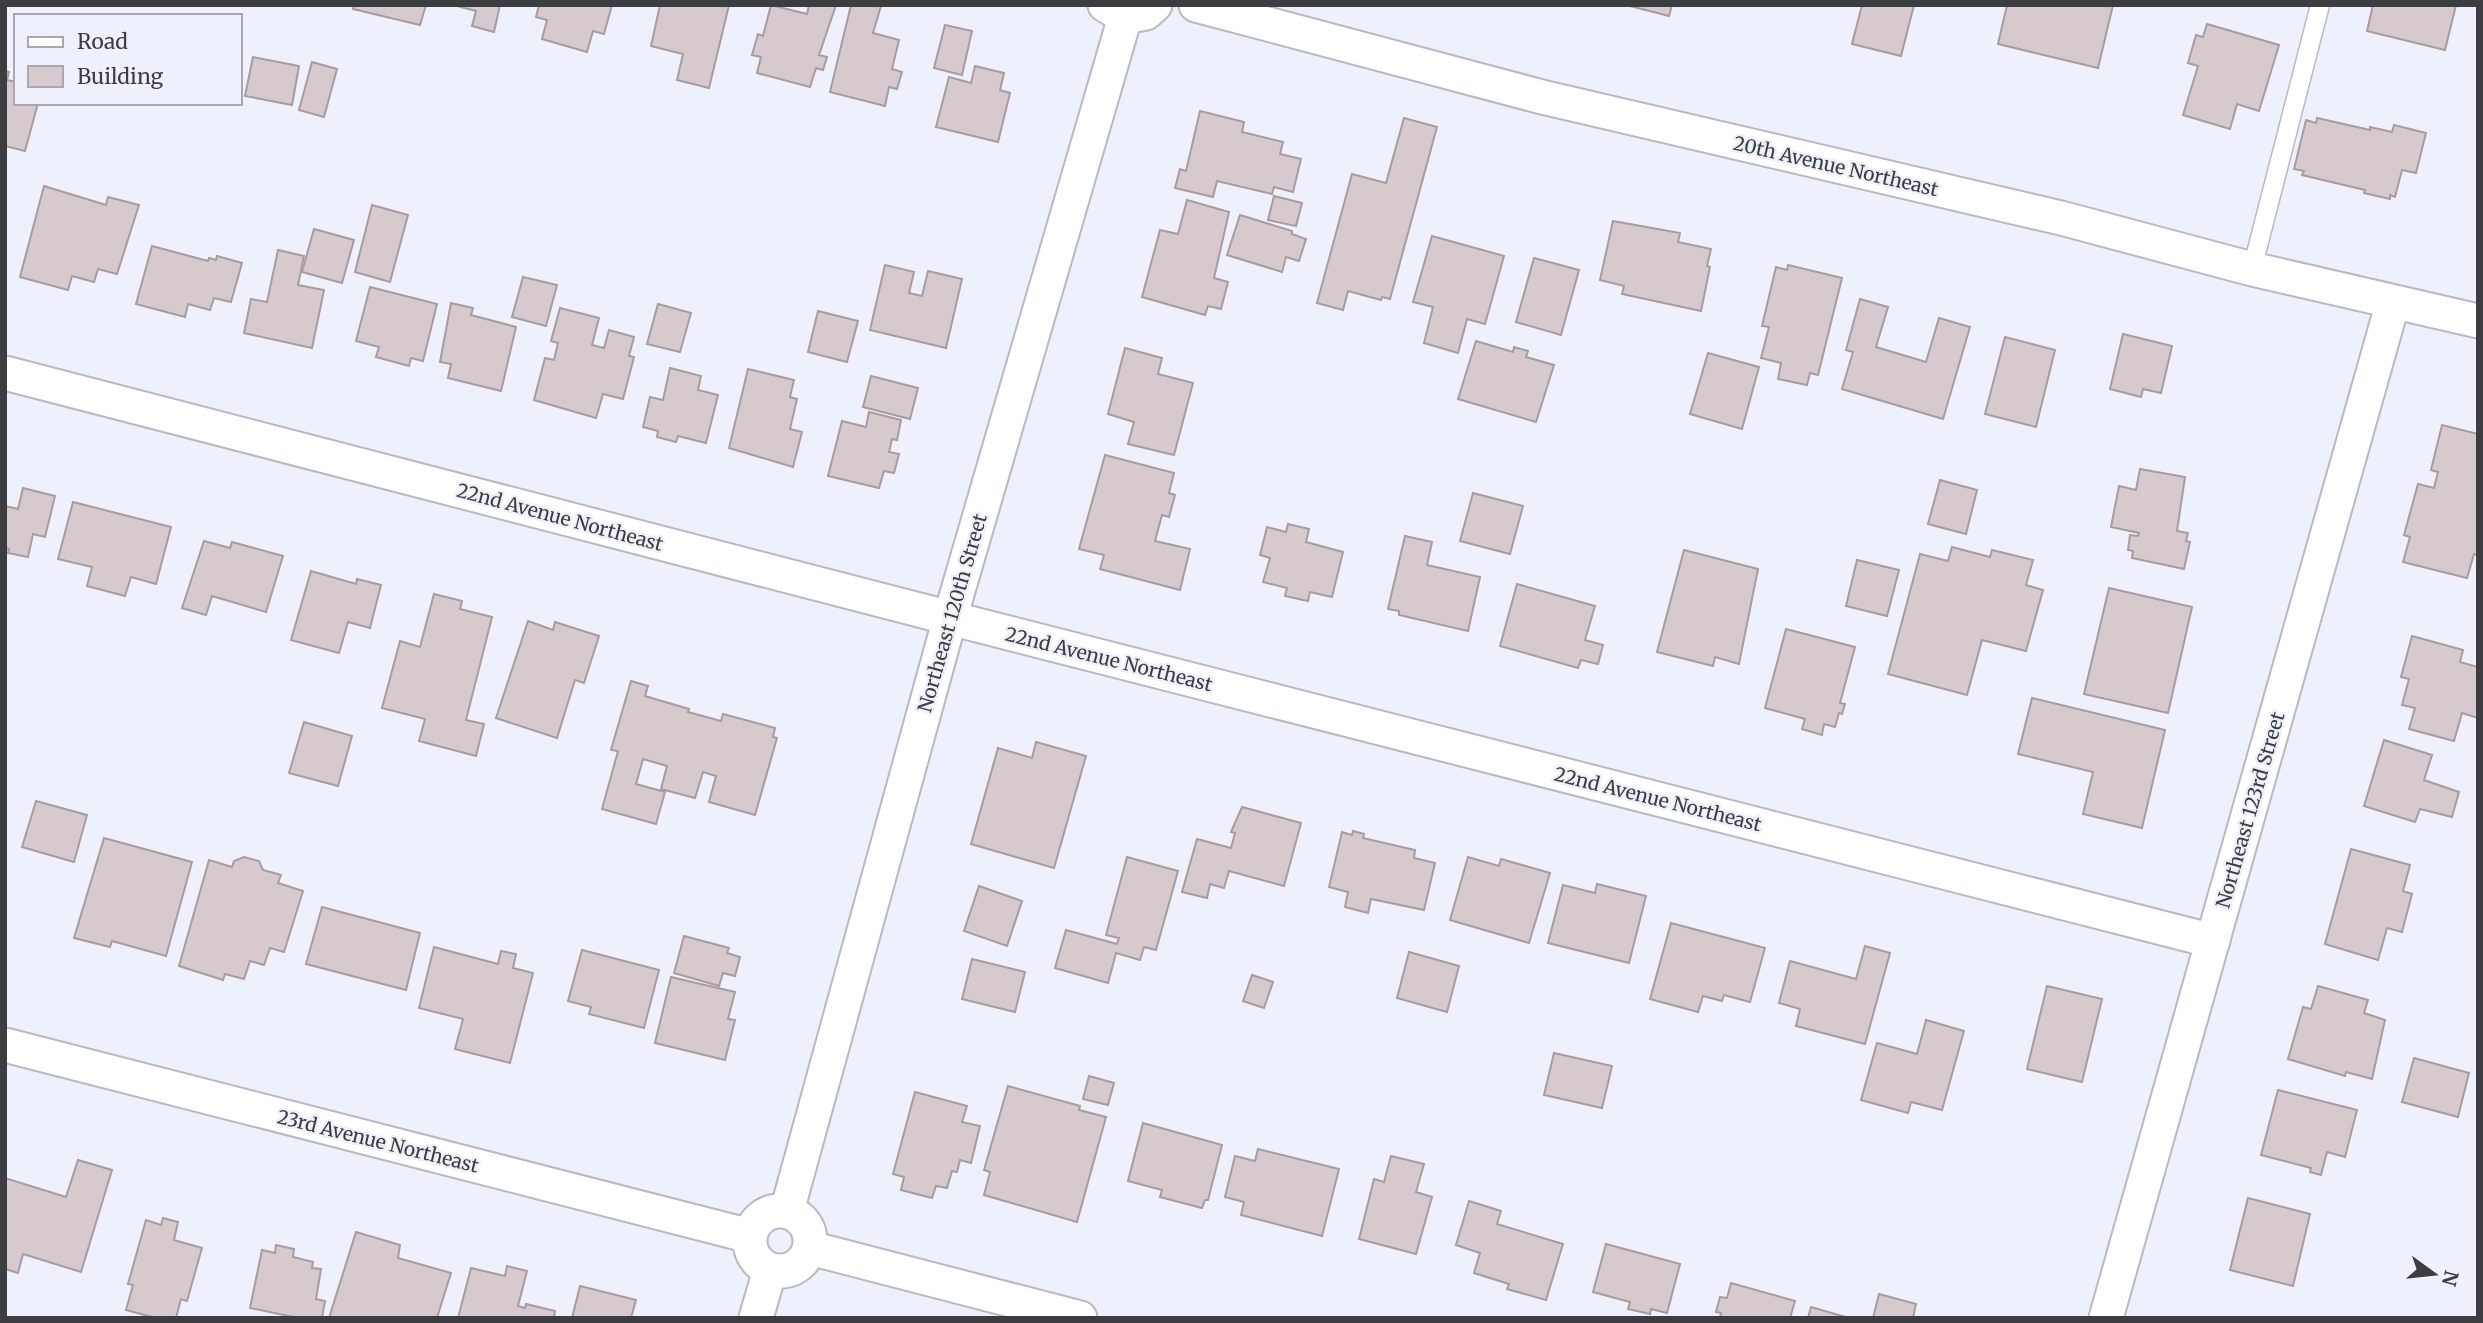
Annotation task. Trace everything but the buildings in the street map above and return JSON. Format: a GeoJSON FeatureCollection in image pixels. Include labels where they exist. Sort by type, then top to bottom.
{"type":"FeatureCollection","features":[{"type":"Feature","properties":{"kind":"street","name":"20th Avenue Northeast"},"geometry":{"type":"LineString","coordinates":[[1196,5],[1542,97],[2061,218],[2252,269],[2478,321]]}},
{"type":"Feature","properties":{"kind":"street","name":"Northeast 120th Street"},"geometry":{"type":"LineString","coordinates":[[787,1212],[950,618],[1128,9]]}},
{"type":"Feature","properties":{"kind":"street","name":"Northeast 123rd Street"},"geometry":{"type":"LineString","coordinates":[[2106,1318],[2393,302]]}},
{"type":"Feature","properties":{"kind":"street","name":"22nd Avenue Northeast"},"geometry":{"type":"LineString","coordinates":[[5,373],[2213,941]]}},
{"type":"Feature","properties":{"kind":"street","name":"23rd Avenue Northeast"},"geometry":{"type":"LineString","coordinates":[[5,1045],[750,1236]]}},
{"type":"Feature","properties":{"kind":"street"},"geometry":{"type":"LineString","coordinates":[[787,1212],[802,1220],[807,1228],[810,1248],[799,1265],[790,1270],[770,1270],[754,1258],[750,1236],[758,1220],[765,1214],[787,1212]]}},
{"type":"Feature","properties":{"kind":"street"},"geometry":{"type":"LineString","coordinates":[[810,1248],[1080,1318]]}},
{"type":"Feature","properties":{"kind":"street"},"geometry":{"type":"LineString","coordinates":[[756,1318],[770,1270]]}},
{"type":"Feature","properties":{"kind":"lane"},"geometry":{"type":"LineString","coordinates":[[2252,269],[2320,5]]}}]}
